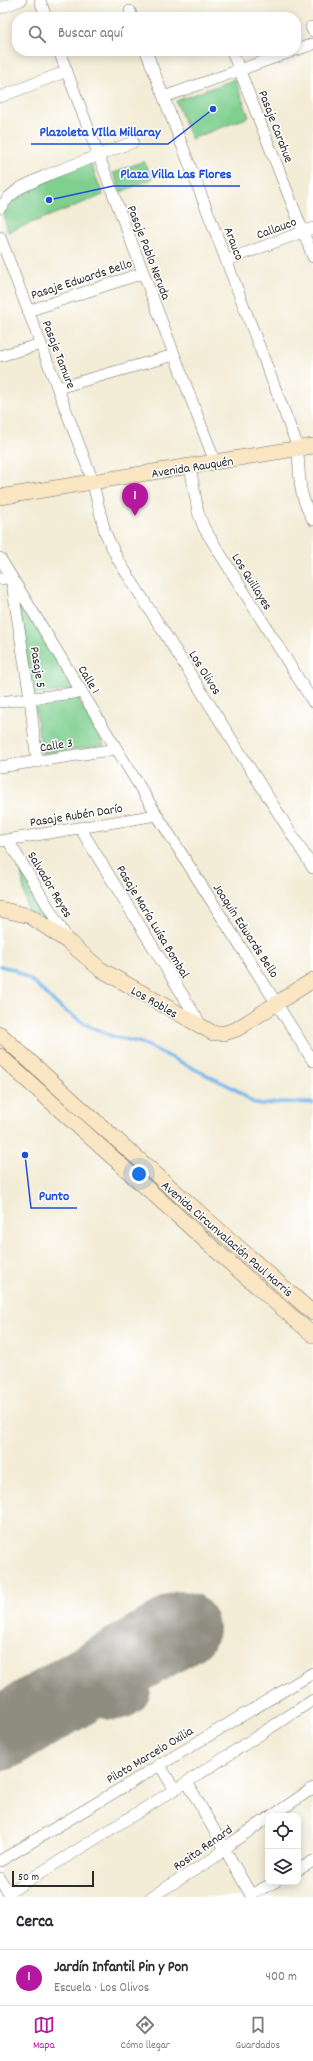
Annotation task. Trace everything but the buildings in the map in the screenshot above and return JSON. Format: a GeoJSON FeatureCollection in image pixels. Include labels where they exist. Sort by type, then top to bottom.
{"type":"FeatureCollection","features":[{"type":"Feature","properties":{"kind":"main road","name":"Avenida Rauquén"},"geometry":{"type":"LineString","coordinates":[[0,497],[215,462],[297,446],[313,446]]}},
{"type":"Feature","properties":{"kind":"main road","name":"Los Robles"},"geometry":{"type":"LineString","coordinates":[[0,909],[30,916],[70,943],[100,969],[203,1028],[219,1034],[231,1032],[313,980]]}},
{"type":"Feature","properties":{"kind":"main road","name":"Avenida Circunvalación Paul Harris"},"geometry":{"type":"LineString","coordinates":[[0,1034],[89,1115],[313,1313]]}},
{"type":"Feature","properties":{"kind":"main road","name":"Avenida Circunvalación Paul Harris"},"geometry":{"type":"LineString","coordinates":[[0,1056],[230,1263],[313,1335]]}},
{"type":"Feature","properties":{"kind":"street"},"geometry":{"type":"LineString","coordinates":[[0,8],[21,0]]}},
{"type":"Feature","properties":{"kind":"street"},"geometry":{"type":"LineString","coordinates":[[40,0],[44,12]]}},
{"type":"Feature","properties":{"kind":"street"},"geometry":{"type":"LineString","coordinates":[[301,48],[313,44]]}},
{"type":"Feature","properties":{"kind":"street","name":"Pasaje Pablo Neruda"},"geometry":{"type":"LineString","coordinates":[[61,56],[215,462]]}},
{"type":"Feature","properties":{"kind":"street","name":"Arauco"},"geometry":{"type":"LineString","coordinates":[[148,56],[297,446],[299,486],[313,520]]}},
{"type":"Feature","properties":{"kind":"street","name":"Pasaje Carahue"},"geometry":{"type":"LineString","coordinates":[[234,56],[308,230],[313,257]]}},
{"type":"Feature","properties":{"kind":"street"},"geometry":{"type":"LineString","coordinates":[[164,96],[278,56]]}},
{"type":"Feature","properties":{"kind":"street"},"geometry":{"type":"LineString","coordinates":[[0,97],[67,71]]}},
{"type":"Feature","properties":{"kind":"street"},"geometry":{"type":"LineString","coordinates":[[0,208],[9,197],[20,188],[47,175],[134,142]]}},
{"type":"Feature","properties":{"kind":"street","name":"Callauco"},"geometry":{"type":"LineString","coordinates":[[226,260],[308,230]]}},
{"type":"Feature","properties":{"kind":"street","name":"Pasaje Tamure"},"geometry":{"type":"LineString","coordinates":[[0,236],[92,482]]}},
{"type":"Feature","properties":{"kind":"street","name":"Pasaje Edwards Bello"},"geometry":{"type":"LineString","coordinates":[[28,310],[143,273]]}},
{"type":"Feature","properties":{"kind":"street"},"geometry":{"type":"LineString","coordinates":[[0,356],[41,344]]}},
{"type":"Feature","properties":{"kind":"street"},"geometry":{"type":"LineString","coordinates":[[58,388],[174,355]]}},
{"type":"Feature","properties":{"kind":"street","name":"Los Quillayes"},"geometry":{"type":"LineString","coordinates":[[190,466],[198,512],[204,528],[313,702]]}},
{"type":"Feature","properties":{"kind":"street","name":"Los Olivos"},"geometry":{"type":"LineString","coordinates":[[92,482],[105,532],[117,558],[313,868]]}},
{"type":"Feature","properties":{"kind":"street","name":"Calle 1"},"geometry":{"type":"LineString","coordinates":[[0,558],[6,578],[82,692],[157,815]]}},
{"type":"Feature","properties":{"kind":"street","name":"Pasaje 5"},"geometry":{"type":"LineString","coordinates":[[6,578],[30,698],[37,762]]}},
{"type":"Feature","properties":{"kind":"street"},"geometry":{"type":"LineString","coordinates":[[0,702],[82,692]]}},
{"type":"Feature","properties":{"kind":"street","name":"Calle 3"},"geometry":{"type":"LineString","coordinates":[[0,767],[116,749]]}},
{"type":"Feature","properties":{"kind":"street","name":"Pasaje Rubén Darío"},"geometry":{"type":"LineString","coordinates":[[4,840],[157,815]]}},
{"type":"Feature","properties":{"kind":"street","name":"Joaquín Edwards Bello"},"geometry":{"type":"LineString","coordinates":[[157,815],[313,1061]]}},
{"type":"Feature","properties":{"kind":"street","name":"Pasaje María Luísa Bombal"},"geometry":{"type":"LineString","coordinates":[[80,828],[203,1028]]}},
{"type":"Feature","properties":{"kind":"street","name":"Salvador Reyes"},"geometry":{"type":"LineString","coordinates":[[4,840],[70,943]]}},
{"type":"Feature","properties":{"kind":"street","name":"Piloto Marcelo Oxilia"},"geometry":{"type":"LineString","coordinates":[[0,1861],[159,1764],[313,1673]]}},
{"type":"Feature","properties":{"kind":"street"},"geometry":{"type":"LineString","coordinates":[[0,1878],[9,1895],[175,1790],[313,1700]]}},
{"type":"Feature","properties":{"kind":"street"},"geometry":{"type":"LineString","coordinates":[[159,1764],[175,1790]]}},
{"type":"Feature","properties":{"kind":"street"},"geometry":{"type":"LineString","coordinates":[[187,1782],[224,1850],[252,1896],[270,1885]]}},
{"type":"Feature","properties":{"kind":"street"},"geometry":{"type":"LineString","coordinates":[[276,1813],[313,1788]]}},
{"type":"Feature","properties":{"kind":"street","name":"Rosita Renard"},"geometry":{"type":"LineString","coordinates":[[151,1897],[214,1858],[265,1820]]}},
{"type":"Feature","properties":{"kind":"street"},"geometry":{"type":"LineString","coordinates":[[301,1868],[313,1861]]}},
{"type":"Feature","properties":{"kind":"green space"},"geometry":{"type":"Polygon","coordinates":[[[235,79],[249,117],[191,139],[176,101],[235,79]]]}},
{"type":"Feature","properties":{"kind":"green space"},"geometry":{"type":"Polygon","coordinates":[[[89,159],[103,195],[8,232],[4,208],[10,198],[43,179],[89,159]]]}},
{"type":"Feature","properties":{"kind":"green space"},"geometry":{"type":"Polygon","coordinates":[[[144,161],[152,179],[121,192],[113,173],[144,161]]]}},
{"type":"Feature","properties":{"kind":"green space"},"geometry":{"type":"Polygon","coordinates":[[[17,597],[73,690],[33,694],[17,597]]]}},
{"type":"Feature","properties":{"kind":"green space"},"geometry":{"type":"Polygon","coordinates":[[[76,696],[104,745],[42,754],[34,700],[76,696]]]}},
{"type":"Feature","properties":{"kind":"green space"},"geometry":{"type":"Polygon","coordinates":[[[21,871],[58,934],[27,911],[21,871]]]}},
{"type":"Feature","properties":{"kind":"waterway"},"geometry":{"type":"LineString","coordinates":[[0,966],[13,969],[32,981],[61,1008],[87,1025],[111,1036],[142,1043],[235,1089],[252,1102],[262,1105],[281,1102],[313,1103]]}},
{"type":"Feature","properties":{"kind":"taxiway"},"geometry":{"type":"LineString","coordinates":[[61,1698],[86,1697],[106,1704],[114,1705],[129,1701],[134,1696],[136,1685],[132,1673],[123,1663]]}},
{"type":"Feature","properties":{"kind":"runway"},"geometry":{"type":"LineString","coordinates":[[0,1734],[182,1628]]}},
{"type":"Feature","properties":{"kind":"place","name":"Plazoleta VIlla Millaray"},"geometry":{"type":"Point","coordinates":[213,109]}},
{"type":"Feature","properties":{"kind":"place","name":"Plaza Villa Las Flores"},"geometry":{"type":"Point","coordinates":[49,200]}},
{"type":"Feature","properties":{"kind":"place","name":"Jardín Infantil Pin y Pon"},"geometry":{"type":"Point","coordinates":[135,516]}},
{"type":"Feature","properties":{"kind":"place","name":"Punto"},"geometry":{"type":"Point","coordinates":[25,1155]}}]}
